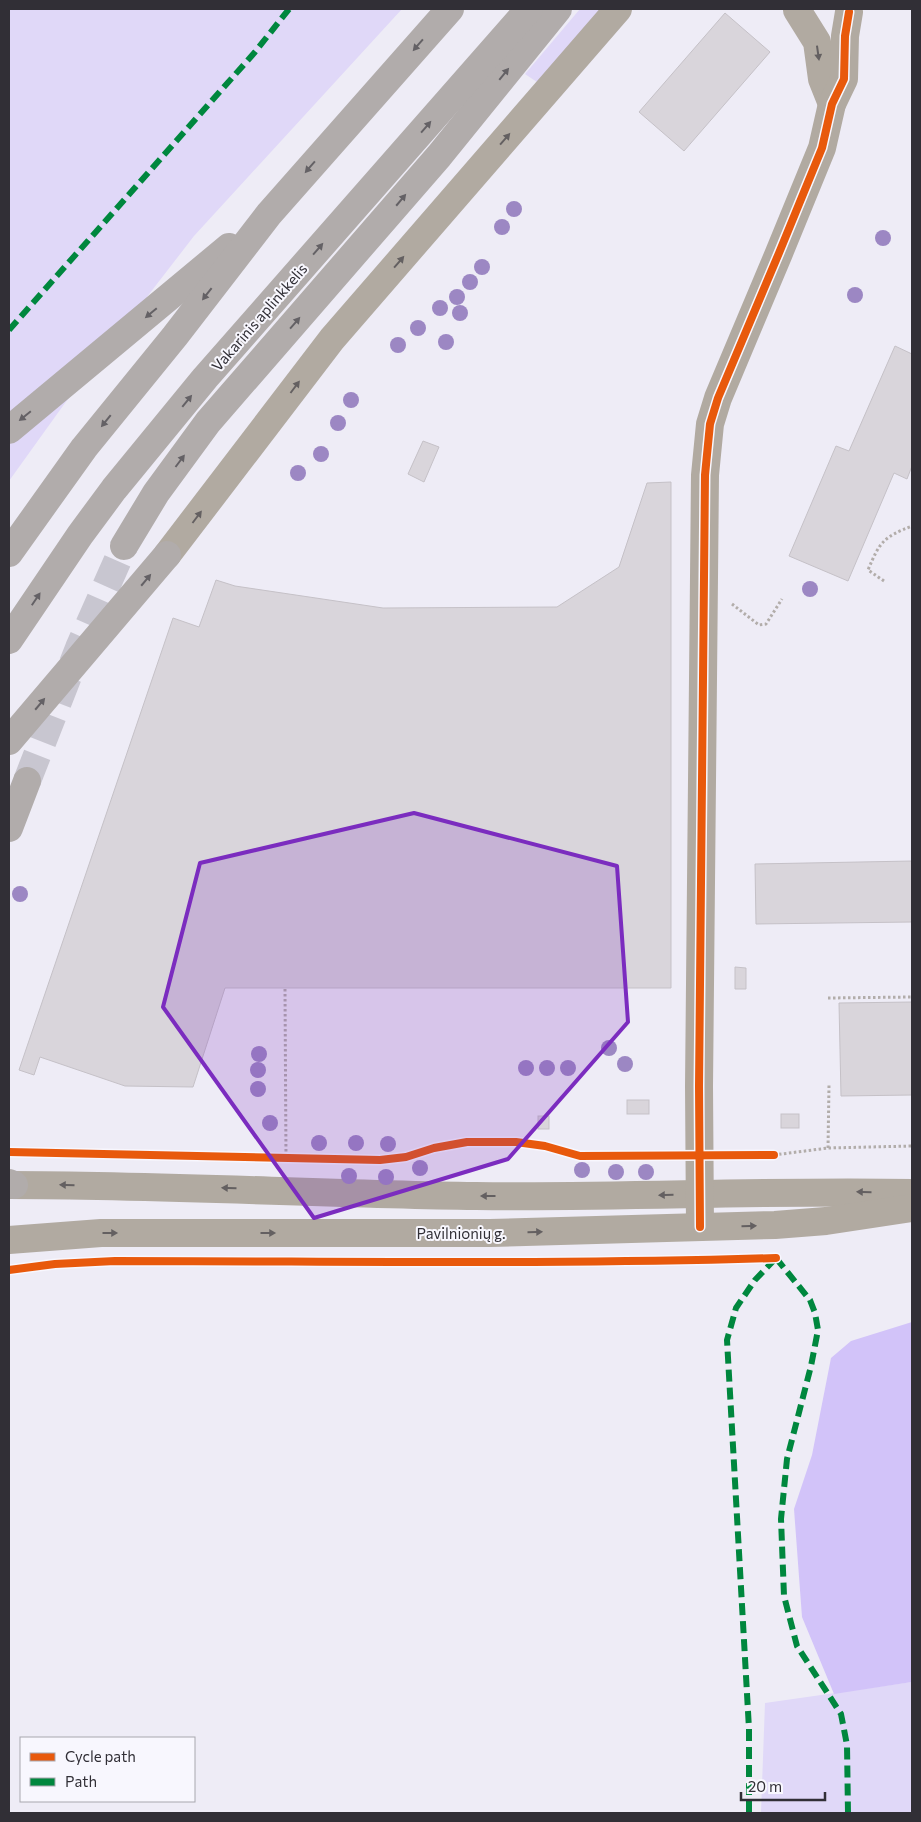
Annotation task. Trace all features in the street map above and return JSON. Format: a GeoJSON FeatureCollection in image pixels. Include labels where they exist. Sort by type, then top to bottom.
{"type":"FeatureCollection","features":[{"type":"Feature","properties":{"kind":"highway"},"geometry":{"type":"LineString","coordinates":[[9,553],[84,448],[175,336],[269,214],[450,9]]}},
{"type":"Feature","properties":{"kind":"highway","name":"Vakarinis aplinkkelis"},"geometry":{"type":"LineString","coordinates":[[9,640],[80,535],[114,489],[181,408],[529,9]]}},
{"type":"Feature","properties":{"kind":"highway"},"geometry":{"type":"LineString","coordinates":[[124,546],[156,493],[208,422],[421,177],[558,9]]}},
{"type":"Feature","properties":{"kind":"highway"},"geometry":{"type":"LineString","coordinates":[[9,430],[269,214]]}},
{"type":"Feature","properties":{"kind":"highway"},"geometry":{"type":"LineString","coordinates":[[9,741],[167,555]]}},
{"type":"Feature","properties":{"kind":"highway"},"geometry":{"type":"LineString","coordinates":[[9,828],[27,781]]}},
{"type":"Feature","properties":{"kind":"street"},"geometry":{"type":"LineString","coordinates":[[167,555],[332,339],[618,9]]}},
{"type":"Feature","properties":{"kind":"street"},"geometry":{"type":"LineString","coordinates":[[797,9],[809,16],[822,19],[835,18],[850,10]]}},
{"type":"Feature","properties":{"kind":"street"},"geometry":{"type":"LineString","coordinates":[[797,9],[817,42],[822,79],[832,104]]}},
{"type":"Feature","properties":{"kind":"street"},"geometry":{"type":"LineString","coordinates":[[700,1227],[699,1086],[705,475],[710,424],[718,398],[780,254],[822,148],[832,104],[844,78],[845,36],[850,10]]}},
{"type":"Feature","properties":{"kind":"street"},"geometry":{"type":"LineString","coordinates":[[10,1184],[476,1196],[828,1191],[912,1193]]}},
{"type":"Feature","properties":{"kind":"street","name":"Pavilnionių g."},"geometry":{"type":"LineString","coordinates":[[9,1240],[101,1233],[490,1233],[774,1225],[826,1221],[912,1208]]}},
{"type":"Feature","properties":{"kind":"path"},"geometry":{"type":"LineString","coordinates":[[884,581],[868,570],[877,548],[891,534],[912,526]]}},
{"type":"Feature","properties":{"kind":"path"},"geometry":{"type":"LineString","coordinates":[[704,602],[731,603],[759,625],[766,624],[782,599]]}},
{"type":"Feature","properties":{"kind":"path"},"geometry":{"type":"LineString","coordinates":[[285,989],[286,1159]]}},
{"type":"Feature","properties":{"kind":"path"},"geometry":{"type":"LineString","coordinates":[[828,998],[912,997]]}},
{"type":"Feature","properties":{"kind":"path"},"geometry":{"type":"LineString","coordinates":[[828,1148],[829,1085]]}},
{"type":"Feature","properties":{"kind":"path"},"geometry":{"type":"LineString","coordinates":[[774,1155],[828,1148],[912,1146]]}},
{"type":"Feature","properties":{"kind":"highlighted area"},"geometry":{"type":"Polygon","coordinates":[[[414,813],[617,866],[628,1022],[508,1159],[314,1218],[163,1007],[200,863],[414,813]]]}},
{"type":"Feature","properties":{"kind":"shaded area"},"geometry":{"type":"Polygon","coordinates":[[[9,9],[402,9],[194,236],[65,403],[9,481],[9,9]]]}},
{"type":"Feature","properties":{"kind":"shaded area"},"geometry":{"type":"Polygon","coordinates":[[[580,9],[601,9],[537,82],[525,74],[580,9]]]}},
{"type":"Feature","properties":{"kind":"shaded area"},"geometry":{"type":"Polygon","coordinates":[[[912,1322],[912,1682],[834,1694],[802,1617],[794,1509],[812,1455],[831,1358],[851,1341],[912,1322]]]}},
{"type":"Feature","properties":{"kind":"shaded area"},"geometry":{"type":"Polygon","coordinates":[[[912,1682],[912,1813],[761,1813],[765,1703],[912,1682]]]}},
{"type":"Feature","properties":{"kind":"building"},"geometry":{"type":"Polygon","coordinates":[[[725,13],[770,52],[684,151],[639,112],[725,13]]]}},
{"type":"Feature","properties":{"kind":"building"},"geometry":{"type":"Polygon","coordinates":[[[895,346],[912,354],[912,466],[907,479],[894,473],[848,581],[789,556],[836,446],[849,451],[895,346]]]}},
{"type":"Feature","properties":{"kind":"building"},"geometry":{"type":"Polygon","coordinates":[[[423,441],[439,447],[424,482],[408,474],[423,441]]]}},
{"type":"Feature","properties":{"kind":"building"},"geometry":{"type":"Polygon","coordinates":[[[671,482],[671,988],[225,988],[193,1087],[125,1086],[40,1057],[34,1075],[19,1070],[173,618],[199,627],[216,580],[235,586],[383,608],[557,607],[619,567],[647,483],[671,482]]]}},
{"type":"Feature","properties":{"kind":"building"},"geometry":{"type":"Polygon","coordinates":[[[912,861],[912,922],[756,924],[755,864],[912,861]]]}},
{"type":"Feature","properties":{"kind":"building"},"geometry":{"type":"Polygon","coordinates":[[[735,967],[746,968],[746,989],[735,989],[735,967]]]}},
{"type":"Feature","properties":{"kind":"building"},"geometry":{"type":"Polygon","coordinates":[[[912,1002],[912,1095],[841,1096],[839,1003],[912,1002]]]}},
{"type":"Feature","properties":{"kind":"building"},"geometry":{"type":"Polygon","coordinates":[[[627,1100],[649,1100],[649,1114],[627,1114],[627,1100]]]}},
{"type":"Feature","properties":{"kind":"building"},"geometry":{"type":"Polygon","coordinates":[[[781,1114],[799,1114],[799,1128],[781,1128],[781,1114]]]}},
{"type":"Feature","properties":{"kind":"building"},"geometry":{"type":"Polygon","coordinates":[[[538,1116],[549,1116],[549,1129],[538,1129],[538,1116]]]}},
{"type":"Feature","properties":{"kind":"tunnel"},"geometry":{"type":"LineString","coordinates":[[27,781],[79,648],[124,546]]}},
{"type":"Feature","properties":{"kind":"marked path"},"geometry":{"type":"LineString","coordinates":[[9,330],[255,52],[289,9]]}},
{"type":"Feature","properties":{"kind":"marked path"},"geometry":{"type":"LineString","coordinates":[[776,1258],[810,1300],[818,1330],[811,1366],[787,1459],[781,1519],[784,1596],[797,1646],[841,1714],[847,1745],[848,1813]]}},
{"type":"Feature","properties":{"kind":"marked path"},"geometry":{"type":"LineString","coordinates":[[749,1813],[749,1729],[727,1340],[736,1308],[755,1280],[776,1258]]}},
{"type":"Feature","properties":{"kind":"cycle path"},"geometry":{"type":"LineString","coordinates":[[700,1227],[699,1086],[705,475],[710,424],[718,398],[822,148],[832,104],[844,79],[845,36],[849,12]]}},
{"type":"Feature","properties":{"kind":"cycle path"},"geometry":{"type":"LineString","coordinates":[[9,1152],[380,1160],[406,1157],[434,1148],[467,1142],[516,1142],[545,1146],[580,1156],[774,1155]]}},
{"type":"Feature","properties":{"kind":"cycle path"},"geometry":{"type":"LineString","coordinates":[[9,1270],[55,1264],[115,1261],[528,1262],[776,1258]]}}]}
